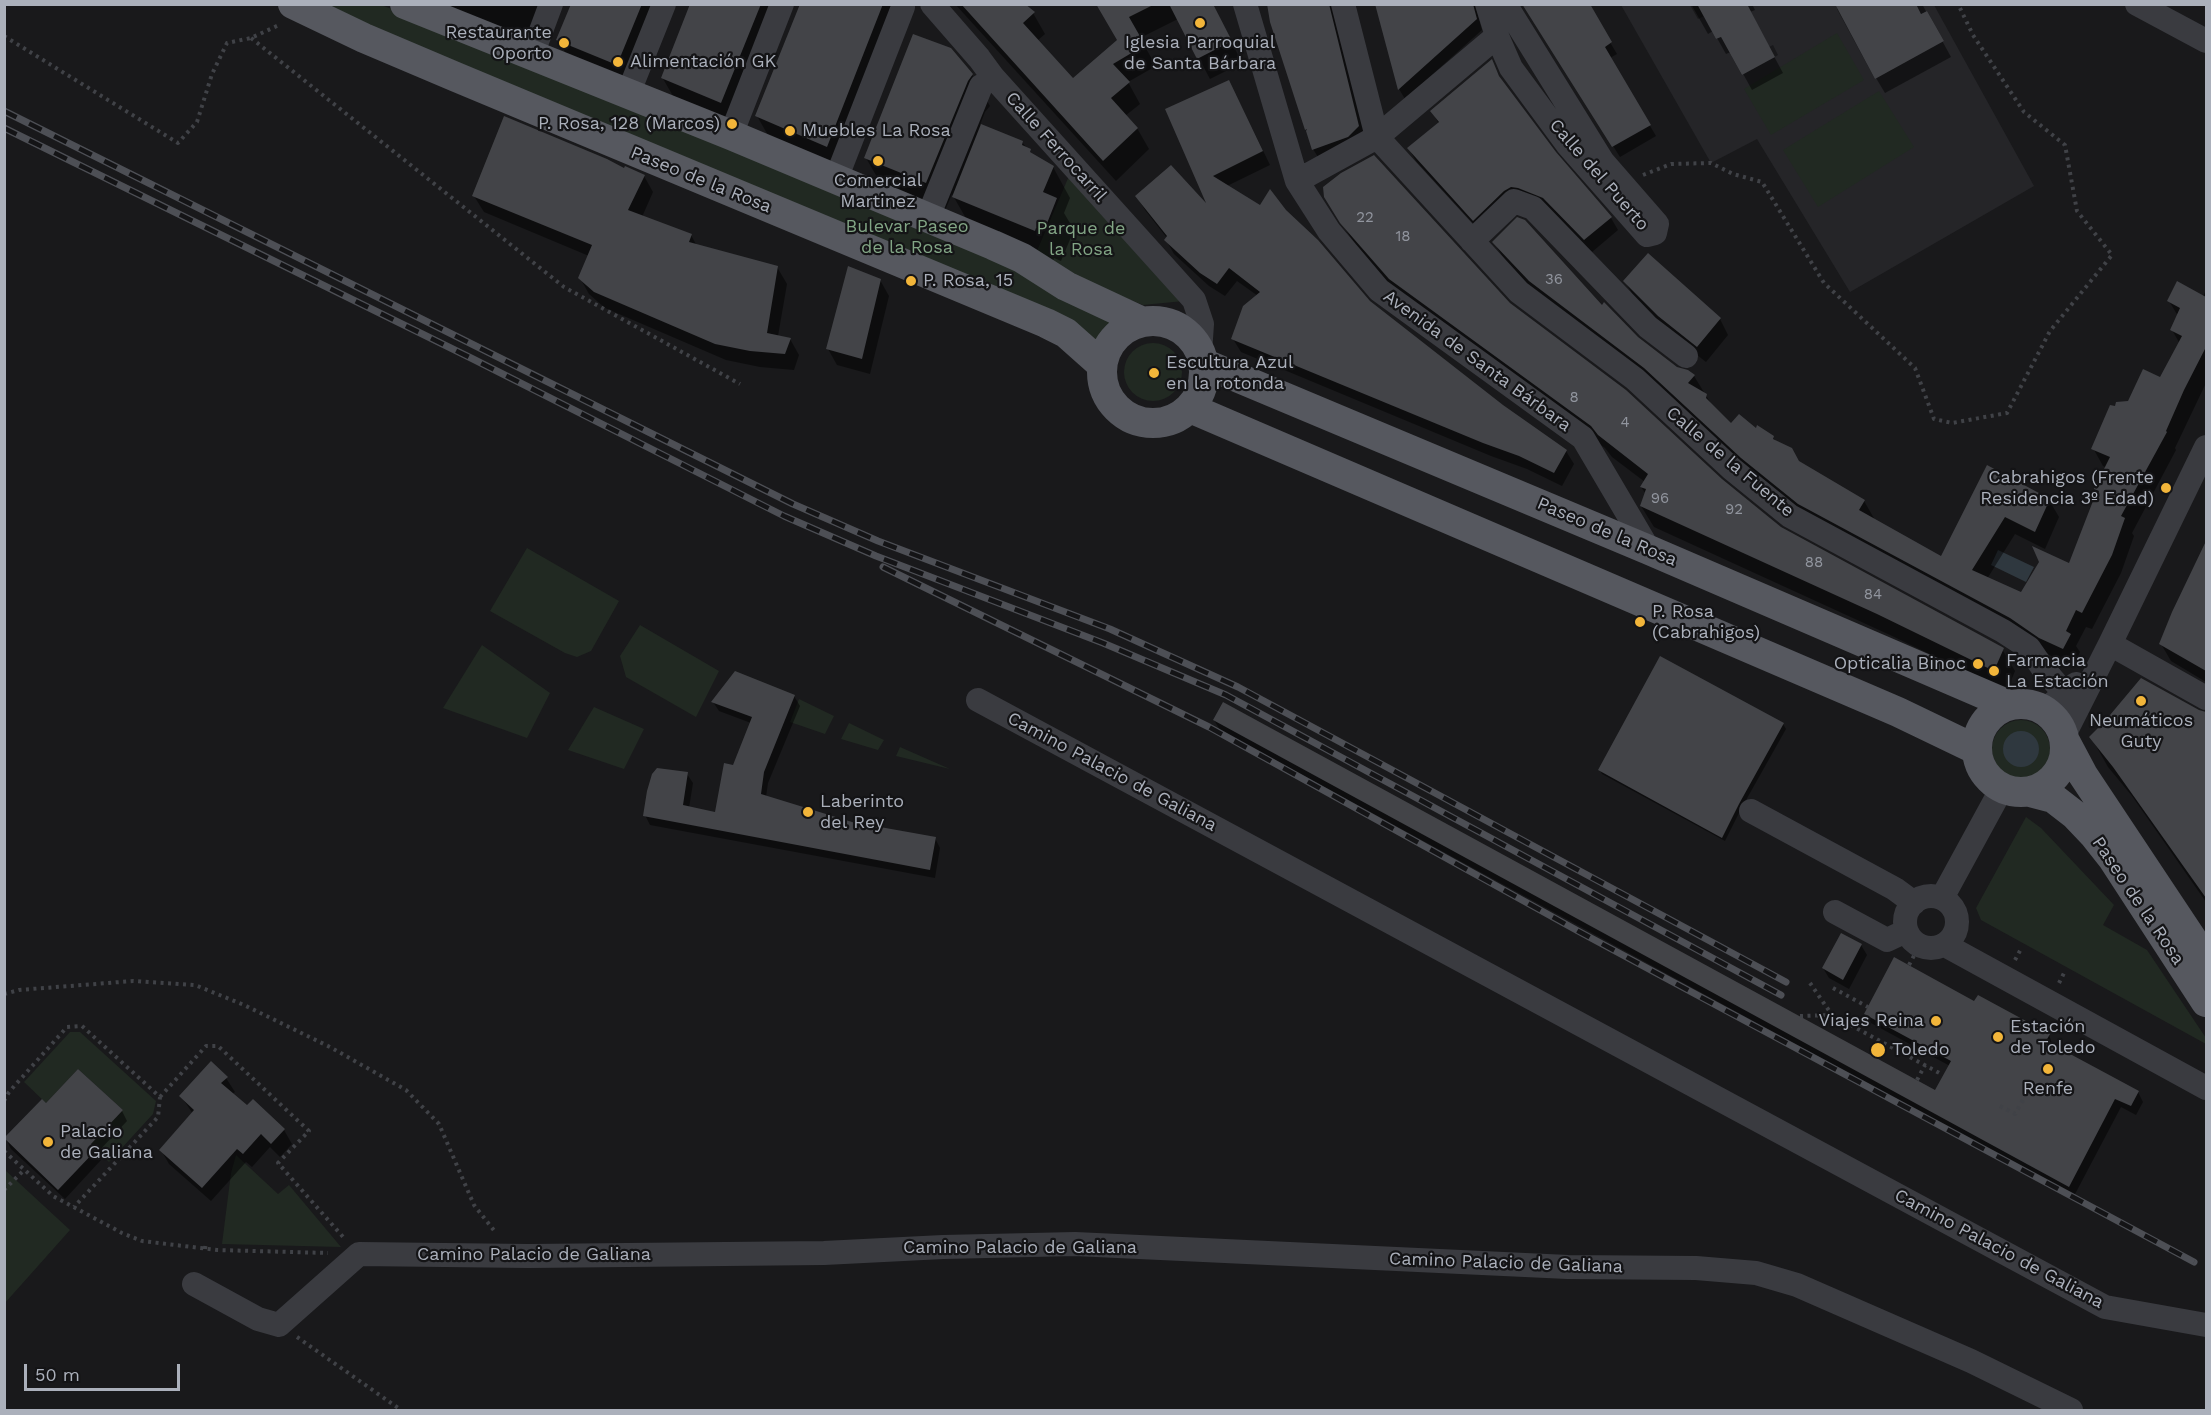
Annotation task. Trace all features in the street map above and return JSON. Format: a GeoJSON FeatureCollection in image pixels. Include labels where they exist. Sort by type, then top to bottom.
{"type":"FeatureCollection","features":[{"type":"Feature","properties":{"kind":"main road","name":"Paseo de la Rosa"},"geometry":{"type":"LineString","coordinates":[[405,4],[731,135],[1022,258],[1066,286],[1143,322],[1157,321],[1171,324],[1193,341],[1202,358],[2009,705],[2055,702],[2053,717],[2084,775],[2206,960]]}},
{"type":"Feature","properties":{"kind":"main road","name":"Paseo de la Rosa"},"geometry":{"type":"LineString","coordinates":[[286,15],[364,38],[1046,323],[1066,333],[1102,364]]}},
{"type":"Feature","properties":{"kind":"main road"},"geometry":{"type":"LineString","coordinates":[[1143,322],[1120,333],[1106,352],[1102,364],[1103,383],[1110,400],[1122,414],[1139,422],[1158,423],[1175,418],[1190,408],[1198,398],[1202,387],[1202,358]]}},
{"type":"Feature","properties":{"kind":"main road"},"geometry":{"type":"LineString","coordinates":[[1190,408],[1898,712],[1977,750],[1978,735],[1985,722],[1995,711],[2009,705]]}},
{"type":"Feature","properties":{"kind":"main road"},"geometry":{"type":"LineString","coordinates":[[2016,790],[2043,787],[2053,779],[2063,762],[2065,739]]}},
{"type":"Feature","properties":{"kind":"main road","name":"Paseo de la Rosa"},"geometry":{"type":"LineString","coordinates":[[1977,750],[1979,762],[1985,774],[2016,790],[2053,798],[2094,835],[2113,859],[2206,1002]]}},
{"type":"Feature","properties":{"kind":"street"},"geometry":{"type":"LineString","coordinates":[[532,55],[551,4]]}},
{"type":"Feature","properties":{"kind":"street"},"geometry":{"type":"LineString","coordinates":[[628,94],[664,4]]}},
{"type":"Feature","properties":{"kind":"street"},"geometry":{"type":"LineString","coordinates":[[731,135],[782,4]]}},
{"type":"Feature","properties":{"kind":"street","name":"Calle Ferrocarril"},"geometry":{"type":"LineString","coordinates":[[932,4],[993,77],[1194,300],[1202,324],[1202,358]]}},
{"type":"Feature","properties":{"kind":"street","name":"Avenida de Santa Bárbara"},"geometry":{"type":"LineString","coordinates":[[1245,4],[1297,181],[1329,231],[1379,290],[1583,438],[1649,550]]}},
{"type":"Feature","properties":{"kind":"street","name":"Calle de la Fuente"},"geometry":{"type":"LineString","coordinates":[[1343,4],[1377,137],[1519,292],[1635,379],[1732,469],[1790,516],[2003,631],[2029,648],[2042,668],[2055,702]]}},
{"type":"Feature","properties":{"kind":"street","name":"Calle del Puerto"},"geometry":{"type":"LineString","coordinates":[[1487,4],[1497,36],[1511,68],[1567,144],[1647,235],[1655,233],[1657,224],[1603,162],[1505,4]]}},
{"type":"Feature","properties":{"kind":"street"},"geometry":{"type":"LineString","coordinates":[[2136,4],[2206,41]]}},
{"type":"Feature","properties":{"kind":"street"},"geometry":{"type":"LineString","coordinates":[[836,179],[903,7]]}},
{"type":"Feature","properties":{"kind":"street"},"geometry":{"type":"LineString","coordinates":[[1297,181],[1377,137],[1497,36]]}},
{"type":"Feature","properties":{"kind":"street"},"geometry":{"type":"LineString","coordinates":[[928,217],[981,86]]}},
{"type":"Feature","properties":{"kind":"street"},"geometry":{"type":"LineString","coordinates":[[1472,241],[1514,201],[1533,208],[1648,327],[1686,356]]}},
{"type":"Feature","properties":{"kind":"street"},"geometry":{"type":"LineString","coordinates":[[2065,739],[2206,447]]}},
{"type":"Feature","properties":{"kind":"street"},"geometry":{"type":"LineString","coordinates":[[2055,702],[2106,654]]}},
{"type":"Feature","properties":{"kind":"street"},"geometry":{"type":"LineString","coordinates":[[2106,654],[2206,698]]}},
{"type":"Feature","properties":{"kind":"street","name":"Camino Palacio de Galiana"},"geometry":{"type":"LineString","coordinates":[[978,700],[2105,1307],[2206,1325]]}},
{"type":"Feature","properties":{"kind":"street"},"geometry":{"type":"LineString","coordinates":[[1942,898],[2016,790]]}},
{"type":"Feature","properties":{"kind":"street"},"geometry":{"type":"LineString","coordinates":[[1751,811],[1901,893],[1914,903]]}},
{"type":"Feature","properties":{"kind":"street"},"geometry":{"type":"LineString","coordinates":[[1835,912],[1887,940],[1912,947],[1932,949],[1945,945],[1953,937],[1957,927],[1956,915],[1951,905],[1942,898],[1927,896],[1914,903],[1906,916],[1912,947]]}},
{"type":"Feature","properties":{"kind":"street"},"geometry":{"type":"LineString","coordinates":[[1945,945],[2206,1088]]}},
{"type":"Feature","properties":{"kind":"street","name":"Camino Palacio de Galiana"},"geometry":{"type":"LineString","coordinates":[[359,1254],[529,1256],[824,1253],[943,1246],[1075,1244],[1568,1267],[1696,1268],[1756,1273],[1797,1285],[1840,1303],[1971,1360],[2071,1410]]}},
{"type":"Feature","properties":{"kind":"street"},"geometry":{"type":"LineString","coordinates":[[194,1284],[258,1319],[279,1325],[359,1254]]}},
{"type":"Feature","properties":{"kind":"path"},"geometry":{"type":"LineString","coordinates":[[1622,184],[1671,164],[1711,163],[1733,174],[1762,182],[1824,283],[1915,368],[1934,419],[1952,423],[2007,413],[2050,331],[2112,255],[2077,210],[2065,145],[2024,112],[1973,35],[1958,4]]}},
{"type":"Feature","properties":{"kind":"path"},"geometry":{"type":"LineString","coordinates":[[4,36],[178,143],[197,122],[212,74],[226,43],[251,38],[286,15]]}},
{"type":"Feature","properties":{"kind":"path"},"geometry":{"type":"LineString","coordinates":[[251,38],[564,287],[740,384]]}},
{"type":"Feature","properties":{"kind":"path"},"geometry":{"type":"LineString","coordinates":[[4,994],[19,990],[132,981],[195,985],[244,1005],[311,1038],[406,1090],[439,1124],[474,1205],[495,1232],[529,1256]]}},
{"type":"Feature","properties":{"kind":"path"},"geometry":{"type":"LineString","coordinates":[[1810,983],[1832,1015],[1943,1075]]}},
{"type":"Feature","properties":{"kind":"path"},"geometry":{"type":"LineString","coordinates":[[1833,988],[1868,1007]]}},
{"type":"Feature","properties":{"kind":"path"},"geometry":{"type":"LineString","coordinates":[[1800,1016],[1832,1015]]}},
{"type":"Feature","properties":{"kind":"path"},"geometry":{"type":"LineString","coordinates":[[4,1101],[9,1092],[67,1028],[82,1026],[160,1097]]}},
{"type":"Feature","properties":{"kind":"path"},"geometry":{"type":"LineString","coordinates":[[74,1207],[158,1117],[160,1097],[206,1046],[218,1046],[309,1131],[278,1163],[359,1254]]}},
{"type":"Feature","properties":{"kind":"path"},"geometry":{"type":"LineString","coordinates":[[1917,1080],[1925,1065]]}},
{"type":"Feature","properties":{"kind":"path"},"geometry":{"type":"LineString","coordinates":[[2000,1106],[2015,1114],[2023,1100]]}},
{"type":"Feature","properties":{"kind":"path"},"geometry":{"type":"LineString","coordinates":[[4,1152],[53,1196],[122,1233],[142,1241],[205,1249],[359,1254]]}},
{"type":"Feature","properties":{"kind":"path"},"geometry":{"type":"LineString","coordinates":[[4,1190],[24,1170]]}},
{"type":"Feature","properties":{"kind":"path"},"geometry":{"type":"LineString","coordinates":[[205,1249],[206,1242]]}},
{"type":"Feature","properties":{"kind":"path"},"geometry":{"type":"LineString","coordinates":[[279,1325],[401,1410]]}},
{"type":"Feature","properties":{"kind":"shaded area"},"geometry":{"type":"Polygon","coordinates":[[[1621,5],[1690,5],[1698,19],[1704,16],[1716,39],[1721,37],[1742,75],[1778,55],[1773,45],[1769,47],[1747,5],[1844,5],[1837,9],[1875,79],[1944,41],[1927,11],[1921,14],[1916,5],[1934,5],[2034,186],[1850,292],[1757,139],[1711,163],[1621,5]]]}},
{"type":"Feature","properties":{"kind":"shaded area"},"geometry":{"type":"Polygon","coordinates":[[[1998,550],[2034,567],[2026,582],[1991,565],[1998,550]]]}},
{"type":"Feature","properties":{"kind":"shaded area"},"geometry":{"type":"Polygon","coordinates":[[[2021,731],[2034,736],[2039,749],[2034,762],[2021,767],[2008,762],[2003,749],[2008,736],[2021,731]]]}},
{"type":"Feature","properties":{"kind":"green space","name":"Bulevar Paseo de la Rosa"},"geometry":{"type":"Polygon","coordinates":[[[312,5],[381,5],[422,20],[927,223],[1115,317],[1091,346],[312,5]]]}},
{"type":"Feature","properties":{"kind":"green space"},"geometry":{"type":"Polygon","coordinates":[[[1837,33],[1864,80],[1771,135],[1744,89],[1837,33]]]}},
{"type":"Feature","properties":{"kind":"green space"},"geometry":{"type":"Polygon","coordinates":[[[1879,91],[1914,147],[1818,207],[1783,150],[1879,91]]]}},
{"type":"Feature","properties":{"kind":"green space","name":"Parque de la Rosa"},"geometry":{"type":"Polygon","coordinates":[[[1069,176],[1194,300],[1143,305],[1033,260],[1069,176]]]}},
{"type":"Feature","properties":{"kind":"green space"},"geometry":{"type":"Polygon","coordinates":[[[1147,343],[1159,343],[1174,351],[1182,366],[1182,378],[1174,393],[1159,401],[1147,401],[1132,393],[1124,378],[1124,366],[1132,351],[1147,343]]]}},
{"type":"Feature","properties":{"kind":"green space"},"geometry":{"type":"Polygon","coordinates":[[[527,548],[619,601],[591,651],[577,657],[565,653],[490,611],[527,548]]]}},
{"type":"Feature","properties":{"kind":"green space"},"geometry":{"type":"Polygon","coordinates":[[[640,625],[719,671],[696,717],[626,677],[620,656],[640,625]]]}},
{"type":"Feature","properties":{"kind":"green space"},"geometry":{"type":"Polygon","coordinates":[[[482,645],[550,693],[527,738],[443,708],[482,645]]]}},
{"type":"Feature","properties":{"kind":"green space"},"geometry":{"type":"Polygon","coordinates":[[[799,699],[834,716],[825,734],[790,722],[799,699]]]}},
{"type":"Feature","properties":{"kind":"green space"},"geometry":{"type":"Polygon","coordinates":[[[594,707],[644,729],[624,769],[568,750],[594,707]]]}},
{"type":"Feature","properties":{"kind":"green space"},"geometry":{"type":"Polygon","coordinates":[[[2021,720],[2032,722],[2042,728],[2048,738],[2050,749],[2048,760],[2042,770],[2032,776],[2021,778],[2010,776],[2000,770],[1994,760],[1992,749],[1994,738],[2000,728],[2010,722],[2021,720]]]}},
{"type":"Feature","properties":{"kind":"green space"},"geometry":{"type":"Polygon","coordinates":[[[849,723],[884,740],[878,750],[841,739],[849,723]]]}},
{"type":"Feature","properties":{"kind":"green space"},"geometry":{"type":"Polygon","coordinates":[[[900,747],[950,769],[896,756],[900,747]]]}},
{"type":"Feature","properties":{"kind":"green space"},"geometry":{"type":"Polygon","coordinates":[[[2026,817],[2041,828],[2114,905],[2103,925],[2147,950],[2206,1038],[2206,1044],[1981,920],[1976,908],[2026,817]]]}},
{"type":"Feature","properties":{"kind":"green space"},"geometry":{"type":"Polygon","coordinates":[[[70,1032],[80,1032],[156,1101],[153,1114],[109,1162],[91,1144],[123,1110],[78,1069],[46,1103],[24,1082],[70,1032]]]}},
{"type":"Feature","properties":{"kind":"green space"},"geometry":{"type":"Polygon","coordinates":[[[236,1155],[278,1194],[289,1185],[341,1247],[222,1244],[231,1173],[236,1155]]]}},
{"type":"Feature","properties":{"kind":"green space"},"geometry":{"type":"Polygon","coordinates":[[[5,1170],[70,1230],[5,1303],[5,1170]]]}},
{"type":"Feature","properties":{"kind":"building"},"geometry":{"type":"Polygon","coordinates":[[[571,4],[642,4],[617,65],[556,40],[571,4]]]}},
{"type":"Feature","properties":{"kind":"building"},"geometry":{"type":"Polygon","coordinates":[[[690,4],[761,4],[721,103],[661,78],[690,4]]]}},
{"type":"Feature","properties":{"kind":"building"},"geometry":{"type":"Polygon","coordinates":[[[800,4],[883,4],[827,147],[755,116],[800,4]]]}},
{"type":"Feature","properties":{"kind":"building"},"geometry":{"type":"Polygon","coordinates":[[[961,4],[1025,4],[1035,12],[1023,23],[1073,78],[1117,40],[1096,4],[1155,4],[1129,17],[1145,45],[1113,64],[1130,82],[1111,98],[1138,128],[1103,161],[961,4]]]}},
{"type":"Feature","properties":{"kind":"building","name":"Iglesia Parroquial de Santa Bárbara"},"geometry":{"type":"Polygon","coordinates":[[[1169,4],[1213,4],[1232,41],[1197,59],[1169,4]]]}},
{"type":"Feature","properties":{"kind":"building"},"geometry":{"type":"Polygon","coordinates":[[[1267,4],[1329,4],[1359,126],[1348,137],[1312,150],[1270,22],[1267,4]]]}},
{"type":"Feature","properties":{"kind":"building"},"geometry":{"type":"Polygon","coordinates":[[[1375,4],[1473,4],[1477,19],[1398,90],[1375,4]]]}},
{"type":"Feature","properties":{"kind":"building"},"geometry":{"type":"Polygon","coordinates":[[[1522,4],[1590,4],[1612,42],[1605,47],[1651,125],[1612,147],[1522,4]]]}},
{"type":"Feature","properties":{"kind":"building"},"geometry":{"type":"Polygon","coordinates":[[[1697,4],[1747,4],[1775,57],[1742,75],[1721,37],[1716,39],[1697,4]]]}},
{"type":"Feature","properties":{"kind":"building"},"geometry":{"type":"Polygon","coordinates":[[[1835,4],[1916,4],[1921,14],[1927,11],[1944,41],[1875,79],[1835,4]]]}},
{"type":"Feature","properties":{"kind":"building"},"geometry":{"type":"Polygon","coordinates":[[[913,34],[951,48],[973,74],[968,81],[926,183],[864,158],[913,34]]]}},
{"type":"Feature","properties":{"kind":"building"},"geometry":{"type":"Polygon","coordinates":[[[1492,59],[1499,76],[1556,152],[1612,217],[1584,240],[1543,198],[1518,188],[1511,187],[1504,191],[1473,221],[1407,148],[1439,122],[1430,111],[1492,59]]]}},
{"type":"Feature","properties":{"kind":"building"},"geometry":{"type":"Polygon","coordinates":[[[1229,80],[1263,151],[1213,176],[1260,205],[1270,189],[1286,210],[1318,240],[1370,301],[1503,405],[1567,450],[1554,473],[1519,456],[1231,339],[1243,306],[1260,292],[1229,268],[1217,284],[1200,273],[1164,240],[1167,236],[1135,196],[1171,165],[1206,203],[1165,109],[1229,80]]]}},
{"type":"Feature","properties":{"kind":"building"},"geometry":{"type":"Polygon","coordinates":[[[504,116],[645,175],[628,210],[692,234],[689,242],[778,266],[767,333],[791,338],[785,354],[750,351],[715,344],[594,292],[578,278],[592,245],[472,196],[504,116]]]}},
{"type":"Feature","properties":{"kind":"building"},"geometry":{"type":"Polygon","coordinates":[[[981,124],[1023,141],[1022,145],[1031,149],[1030,152],[1054,166],[1043,192],[1057,198],[1044,231],[1036,228],[1035,231],[952,197],[981,124]]]}},
{"type":"Feature","properties":{"kind":"building"},"geometry":{"type":"Polygon","coordinates":[[[1374,155],[1510,303],[1626,390],[1722,479],[1781,527],[2004,648],[1994,671],[1877,614],[1640,506],[1646,489],[1640,487],[1648,474],[1598,435],[1591,426],[1389,279],[1340,223],[1324,197],[1323,187],[1341,173],[1374,155]]]}},
{"type":"Feature","properties":{"kind":"building"},"geometry":{"type":"Polygon","coordinates":[[[1517,217],[1525,220],[1602,305],[1604,302],[1638,337],[1677,367],[1695,375],[1688,383],[1707,394],[1706,398],[1731,423],[1739,414],[1756,428],[1757,425],[1774,436],[1773,439],[1792,448],[1799,461],[1865,500],[1859,510],[1941,556],[1987,465],[2050,499],[2035,532],[2005,517],[1972,570],[2021,592],[2039,562],[2032,546],[2069,563],[2099,491],[2094,489],[2110,457],[2091,449],[2110,405],[2115,406],[2116,402],[2128,401],[2143,369],[2160,377],[2182,336],[2170,330],[2180,308],[2167,301],[2177,281],[2206,297],[2206,347],[2184,390],[2167,432],[2121,516],[2125,518],[2112,555],[2082,613],[2076,610],[2066,631],[2071,634],[2063,649],[2039,638],[2010,618],[1798,504],[1741,458],[1644,368],[1529,281],[1492,242],[1517,217]]]}},
{"type":"Feature","properties":{"kind":"building"},"geometry":{"type":"Polygon","coordinates":[[[1648,253],[1721,318],[1697,347],[1658,316],[1623,281],[1648,253]]]}},
{"type":"Feature","properties":{"kind":"building"},"geometry":{"type":"Polygon","coordinates":[[[848,266],[881,279],[862,359],[826,349],[848,266]]]}},
{"type":"Feature","properties":{"kind":"building"},"geometry":{"type":"Polygon","coordinates":[[[2206,541],[2206,671],[2159,644],[2206,541]]]}},
{"type":"Feature","properties":{"kind":"building"},"geometry":{"type":"Polygon","coordinates":[[[1660,656],[1784,723],[1722,838],[1598,770],[1660,656]]]}},
{"type":"Feature","properties":{"kind":"building"},"geometry":{"type":"Polygon","coordinates":[[[735,671],[795,695],[764,772],[761,794],[852,822],[936,837],[930,870],[643,816],[647,791],[652,774],[657,768],[688,772],[683,805],[715,812],[724,763],[733,765],[752,717],[711,702],[735,671]]]}},
{"type":"Feature","properties":{"kind":"building"},"geometry":{"type":"Polygon","coordinates":[[[2141,678],[2206,712],[2206,898],[2089,737],[2141,678]]]}},
{"type":"Feature","properties":{"kind":"building"},"geometry":{"type":"Polygon","coordinates":[[[1223,702],[1935,1090],[1951,1061],[1864,1014],[1894,957],[1974,1001],[1978,995],[2050,1034],[2046,1041],[2139,1091],[2131,1106],[2115,1099],[2069,1187],[1213,720],[1223,702]]]}},
{"type":"Feature","properties":{"kind":"building"},"geometry":{"type":"Polygon","coordinates":[[[1841,933],[1862,944],[1843,980],[1822,968],[1841,933]]]}},
{"type":"Feature","properties":{"kind":"building"},"geometry":{"type":"Polygon","coordinates":[[[211,1061],[228,1077],[221,1083],[247,1105],[253,1099],[285,1129],[271,1144],[261,1134],[243,1154],[237,1149],[202,1188],[159,1150],[194,1110],[179,1096],[211,1061]]]}},
{"type":"Feature","properties":{"kind":"building"},"geometry":{"type":"Polygon","coordinates":[[[78,1069],[123,1110],[91,1144],[96,1150],[58,1190],[4,1138],[42,1099],[46,1103],[78,1069]]]}},
{"type":"Feature","properties":{"kind":"railway"},"geometry":{"type":"LineString","coordinates":[[4,111],[793,504],[878,541],[1110,629],[1238,687],[1786,982]]}},
{"type":"Feature","properties":{"kind":"railway"},"geometry":{"type":"LineString","coordinates":[[4,128],[473,359],[784,516],[876,556],[1103,643],[1226,695],[1781,995]]}},
{"type":"Feature","properties":{"kind":"railway"},"geometry":{"type":"LineString","coordinates":[[883,567],[1209,727],[1578,931],[2194,1262]]}},
{"type":"Feature","properties":{"kind":"place","name":"Iglesia Parroquial de Santa Bárbara"},"geometry":{"type":"Point","coordinates":[1200,23]}},
{"type":"Feature","properties":{"kind":"place","name":"Restaurante Oporto"},"geometry":{"type":"Point","coordinates":[564,43]}},
{"type":"Feature","properties":{"kind":"place","name":"Alimentación GK"},"geometry":{"type":"Point","coordinates":[618,62]}},
{"type":"Feature","properties":{"kind":"place","name":"P. Rosa, 128 (Marcos)"},"geometry":{"type":"Point","coordinates":[732,124]}},
{"type":"Feature","properties":{"kind":"place","name":"Muebles La Rosa"},"geometry":{"type":"Point","coordinates":[790,131]}},
{"type":"Feature","properties":{"kind":"place","name":"Comercial Martinez"},"geometry":{"type":"Point","coordinates":[878,161]}},
{"type":"Feature","properties":{"kind":"place","name":"P. Rosa, 15"},"geometry":{"type":"Point","coordinates":[911,281]}},
{"type":"Feature","properties":{"kind":"place","name":"Escultura Azul en la rotonda"},"geometry":{"type":"Point","coordinates":[1154,373]}},
{"type":"Feature","properties":{"kind":"place","name":"Cabrahigos (Frente Residencia 3º Edad)"},"geometry":{"type":"Point","coordinates":[2166,488]}},
{"type":"Feature","properties":{"kind":"place","name":"P. Rosa (Cabrahigos)"},"geometry":{"type":"Point","coordinates":[1640,622]}},
{"type":"Feature","properties":{"kind":"place","name":"Opticalia Binoc"},"geometry":{"type":"Point","coordinates":[1978,664]}},
{"type":"Feature","properties":{"kind":"place","name":"Farmacia La Estación"},"geometry":{"type":"Point","coordinates":[1994,671]}},
{"type":"Feature","properties":{"kind":"place","name":"Neumáticos Guty"},"geometry":{"type":"Point","coordinates":[2141,701]}},
{"type":"Feature","properties":{"kind":"place","name":"Laberinto del Rey"},"geometry":{"type":"Point","coordinates":[808,812]}},
{"type":"Feature","properties":{"kind":"place","name":"Viajes Reina"},"geometry":{"type":"Point","coordinates":[1936,1021]}},
{"type":"Feature","properties":{"kind":"place","name":"Estación de Toledo"},"geometry":{"type":"Point","coordinates":[1998,1037]}},
{"type":"Feature","properties":{"kind":"place","name":"Toledo"},"geometry":{"type":"Point","coordinates":[1878,1050]}},
{"type":"Feature","properties":{"kind":"place","name":"Renfe"},"geometry":{"type":"Point","coordinates":[2048,1069]}},
{"type":"Feature","properties":{"kind":"place","name":"Palacio de Galiana"},"geometry":{"type":"Point","coordinates":[48,1142]}}]}
